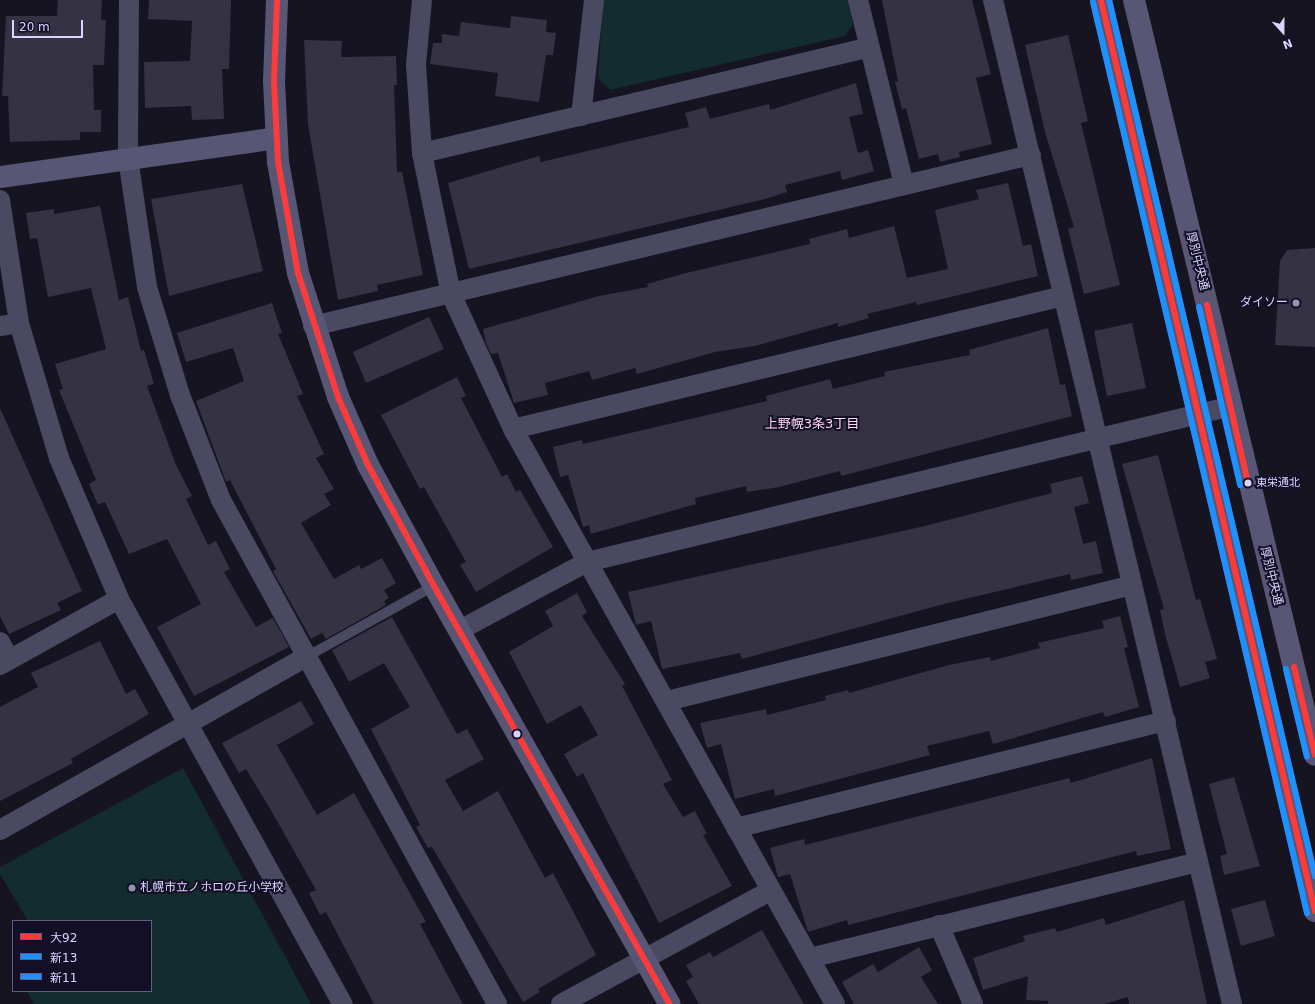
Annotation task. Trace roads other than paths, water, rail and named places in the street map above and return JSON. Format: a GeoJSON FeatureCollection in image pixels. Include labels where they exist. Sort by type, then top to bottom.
{"type":"FeatureCollection","features":[{"type":"Feature","properties":{"kind":"main road"},"geometry":{"type":"LineString","coordinates":[[277,0],[276,138],[290,238],[313,326],[368,465],[434,586],[670,1004]]}},
{"type":"Feature","properties":{"kind":"main road"},"geometry":{"type":"LineString","coordinates":[[1101,0],[1196,414],[1315,911]]}},
{"type":"Feature","properties":{"kind":"main road","name":"厚別中央通"},"geometry":{"type":"LineString","coordinates":[[1134,0],[1315,755]]}},
{"type":"Feature","properties":{"kind":"main road"},"geometry":{"type":"LineString","coordinates":[[0,177],[276,138]]}},
{"type":"Feature","properties":{"kind":"street"},"geometry":{"type":"LineString","coordinates":[[129,0],[128,158],[147,287],[180,395],[221,500],[308,656],[497,1004]]}},
{"type":"Feature","properties":{"kind":"street"},"geometry":{"type":"LineString","coordinates":[[422,0],[416,64],[422,152],[451,294],[513,429],[667,701],[770,891],[810,958],[835,1004]]}},
{"type":"Feature","properties":{"kind":"street"},"geometry":{"type":"LineString","coordinates":[[581,116],[594,0]]}},
{"type":"Feature","properties":{"kind":"street"},"geometry":{"type":"LineString","coordinates":[[858,0],[904,185]]}},
{"type":"Feature","properties":{"kind":"street"},"geometry":{"type":"LineString","coordinates":[[993,0],[1031,155],[1063,296],[1098,436],[1132,585],[1166,721],[1232,1004]]}},
{"type":"Feature","properties":{"kind":"street"},"geometry":{"type":"LineString","coordinates":[[422,152],[581,116],[869,47]]}},
{"type":"Feature","properties":{"kind":"street"},"geometry":{"type":"LineString","coordinates":[[313,326],[1031,155]]}},
{"type":"Feature","properties":{"kind":"street"},"geometry":{"type":"LineString","coordinates":[[0,200],[10,325],[59,458],[118,599],[189,724],[343,1004]]}},
{"type":"Feature","properties":{"kind":"street"},"geometry":{"type":"LineString","coordinates":[[513,429],[1063,296]]}},
{"type":"Feature","properties":{"kind":"street"},"geometry":{"type":"LineString","coordinates":[[460,630],[588,562],[1098,436],[1232,406]]}},
{"type":"Feature","properties":{"kind":"street"},"geometry":{"type":"LineString","coordinates":[[667,701],[1132,585]]}},
{"type":"Feature","properties":{"kind":"street"},"geometry":{"type":"LineString","coordinates":[[0,642],[5,662],[118,599]]}},
{"type":"Feature","properties":{"kind":"street"},"geometry":{"type":"LineString","coordinates":[[0,830],[308,656]]}},
{"type":"Feature","properties":{"kind":"street"},"geometry":{"type":"LineString","coordinates":[[736,828],[1166,721]]}},
{"type":"Feature","properties":{"kind":"street"},"geometry":{"type":"LineString","coordinates":[[810,958],[1198,862]]}},
{"type":"Feature","properties":{"kind":"street"},"geometry":{"type":"LineString","coordinates":[[561,1004],[770,891]]}},
{"type":"Feature","properties":{"kind":"street"},"geometry":{"type":"LineString","coordinates":[[939,925],[973,1004]]}},
{"type":"Feature","properties":{"kind":"lane"},"geometry":{"type":"LineString","coordinates":[[308,656],[434,586]]}},
{"type":"Feature","properties":{"kind":"place","name":"ダイソー"},"geometry":{"type":"Point","coordinates":[1296,303]}},
{"type":"Feature","properties":{"kind":"place","name":"東栄通北"},"geometry":{"type":"Point","coordinates":[1248,483]}},
{"type":"Feature","properties":{"kind":"place","name":"札幌市立ノホロの丘小学校"},"geometry":{"type":"Point","coordinates":[132,888]}},
{"type":"Feature","properties":{"kind":"district","name":"上野幌3条3丁目"},"geometry":{"type":"Point","coordinates":[812,424]}}]}
